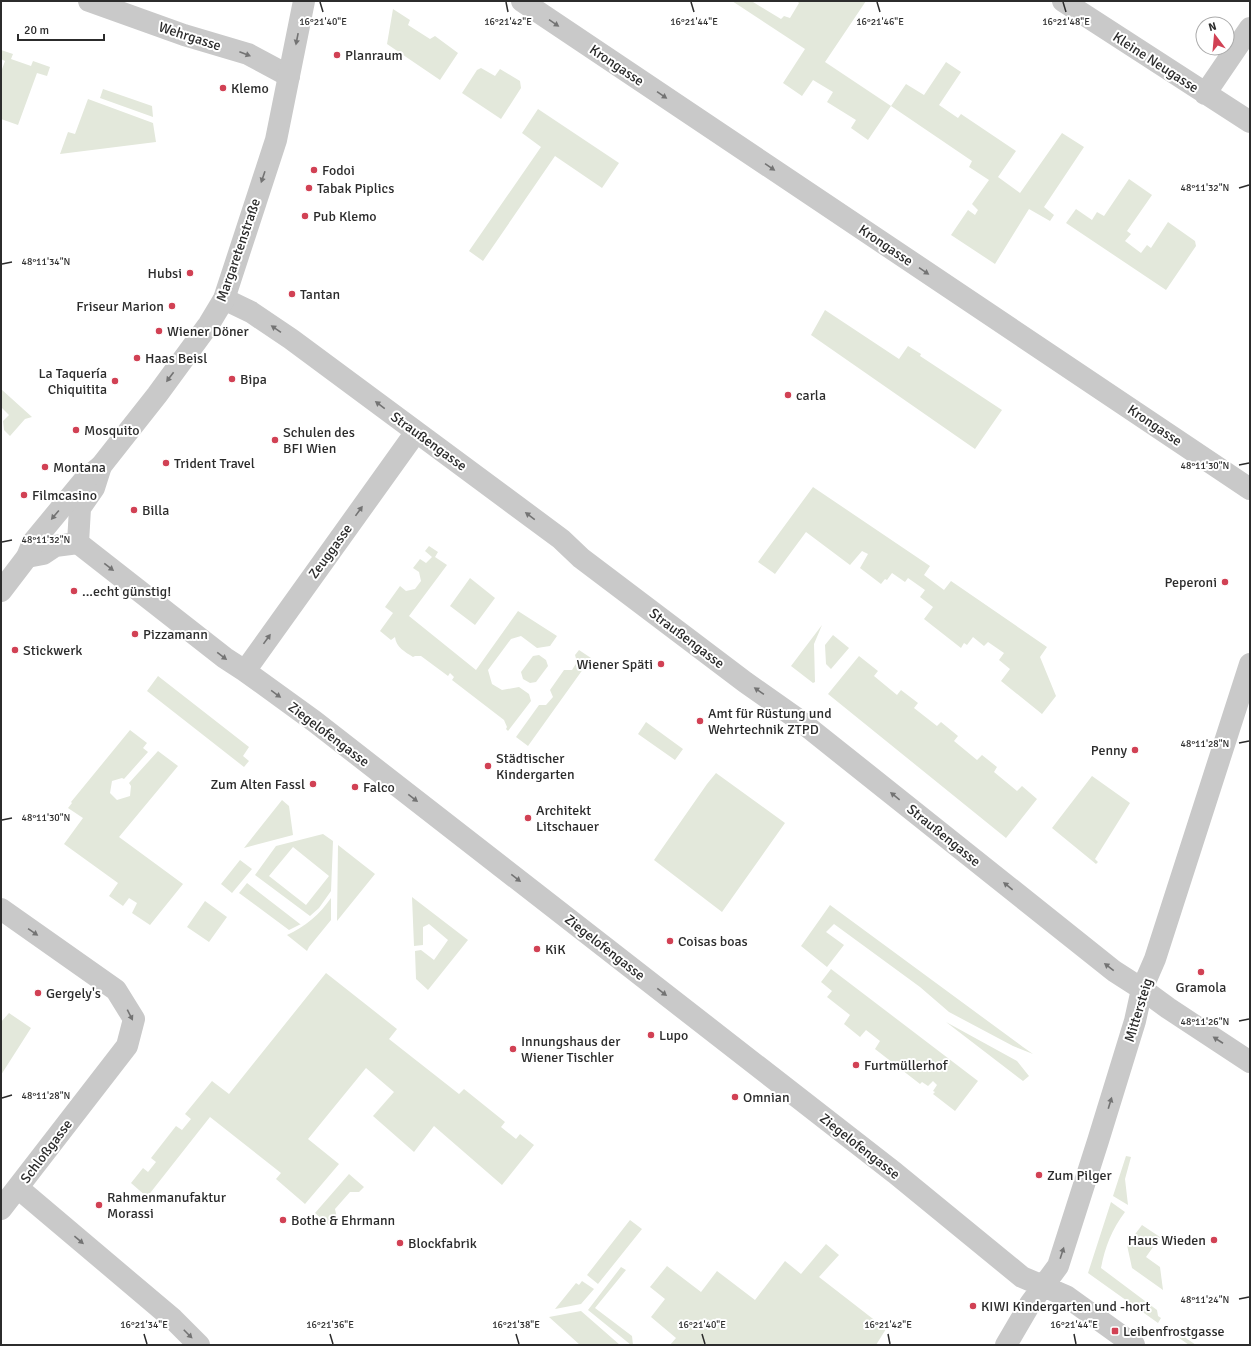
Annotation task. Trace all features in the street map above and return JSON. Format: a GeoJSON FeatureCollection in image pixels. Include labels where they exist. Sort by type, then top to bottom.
{"type":"FeatureCollection","features":[{"type":"Feature","properties":{"kind":"street","name":"Wehrgasse"},"geometry":{"type":"LineString","coordinates":[[89,1],[184,34],[248,54],[289,76]]}},
{"type":"Feature","properties":{"kind":"street","name":"Margaretenstraße"},"geometry":{"type":"LineString","coordinates":[[1,591],[27,557],[33,542],[85,479],[101,466],[188,354],[224,299],[276,140],[304,1]]}},
{"type":"Feature","properties":{"kind":"street","name":"Krongasse"},"geometry":{"type":"LineString","coordinates":[[522,1],[1250,489]]}},
{"type":"Feature","properties":{"kind":"street","name":"Kleine Neugasse"},"geometry":{"type":"LineString","coordinates":[[1063,1],[1250,122]]}},
{"type":"Feature","properties":{"kind":"street"},"geometry":{"type":"LineString","coordinates":[[1205,94],[1250,28]]}},
{"type":"Feature","properties":{"kind":"street","name":"Straußengasse"},"geometry":{"type":"LineString","coordinates":[[224,299],[251,312],[291,339],[561,539],[581,558],[710,656],[799,720],[1114,971],[1250,1062]]}},
{"type":"Feature","properties":{"kind":"street","name":"Zeuggasse"},"geometry":{"type":"LineString","coordinates":[[245,671],[416,432]]}},
{"type":"Feature","properties":{"kind":"street","name":"Margaretenstraße"},"geometry":{"type":"LineString","coordinates":[[78,543],[80,508],[94,488],[101,466]]}},
{"type":"Feature","properties":{"kind":"street"},"geometry":{"type":"LineString","coordinates":[[27,557],[43,554],[55,546],[78,543]]}},
{"type":"Feature","properties":{"kind":"street","name":"Ziegelofengasse"},"geometry":{"type":"LineString","coordinates":[[78,543],[225,658],[314,721],[876,1158],[1022,1277],[1066,1296],[1134,1345]]}},
{"type":"Feature","properties":{"kind":"street","name":"Mittersteig"},"geometry":{"type":"LineString","coordinates":[[1006,1345],[1030,1304],[1058,1266],[1135,1021],[1142,989],[1155,959],[1250,664]]}},
{"type":"Feature","properties":{"kind":"street","name":"Schloßgasse"},"geometry":{"type":"LineString","coordinates":[[1,909],[116,990],[134,1019],[127,1046],[18,1188],[173,1319],[199,1345]]}},
{"type":"Feature","properties":{"kind":"street"},"geometry":{"type":"LineString","coordinates":[[1,1209],[18,1188]]}},
{"type":"Feature","properties":{"kind":"shaded area"},"geometry":{"type":"Polygon","coordinates":[[[732,1],[754,1],[753,2],[781,19],[784,16],[790,18],[799,3],[797,1],[866,1],[825,62],[891,106],[868,140],[851,128],[856,120],[827,102],[833,92],[813,80],[802,96],[783,83],[805,49],[732,1]]]}},
{"type":"Feature","properties":{"kind":"shaded area"},"geometry":{"type":"Polygon","coordinates":[[[393,9],[410,20],[408,25],[430,39],[435,36],[458,53],[440,80],[387,44],[393,9]]]}},
{"type":"Feature","properties":{"kind":"shaded area"},"geometry":{"type":"Polygon","coordinates":[[[1,50],[13,54],[11,59],[31,66],[33,61],[50,67],[47,76],[37,73],[18,125],[1,119],[1,72],[5,61],[1,59],[1,50]]]}},
{"type":"Feature","properties":{"kind":"shaded area"},"geometry":{"type":"Polygon","coordinates":[[[946,62],[961,72],[939,105],[958,118],[961,114],[1016,151],[998,177],[1020,193],[1062,133],[1084,147],[1044,207],[1054,215],[1050,221],[1029,209],[995,264],[951,235],[968,210],[975,215],[978,210],[972,204],[989,180],[969,167],[972,161],[891,106],[906,84],[924,95],[946,62]]]}},
{"type":"Feature","properties":{"kind":"shaded area"},"geometry":{"type":"Polygon","coordinates":[[[481,68],[495,76],[500,69],[520,81],[521,88],[501,119],[462,93],[477,70],[481,68]]]}},
{"type":"Feature","properties":{"kind":"shaded area"},"geometry":{"type":"Polygon","coordinates":[[[103,89],[152,106],[153,117],[100,98],[103,89]]]}},
{"type":"Feature","properties":{"kind":"shaded area"},"geometry":{"type":"Polygon","coordinates":[[[88,99],[153,123],[156,142],[60,154],[68,132],[75,134],[88,99]]]}},
{"type":"Feature","properties":{"kind":"shaded area"},"geometry":{"type":"Polygon","coordinates":[[[538,109],[619,163],[602,188],[555,156],[483,261],[469,251],[541,147],[522,133],[538,109]]]}},
{"type":"Feature","properties":{"kind":"shaded area"},"geometry":{"type":"Polygon","coordinates":[[[1129,179],[1152,195],[1127,231],[1131,234],[1125,241],[1141,253],[1147,245],[1151,248],[1168,222],[1195,241],[1196,246],[1166,290],[1066,223],[1076,209],[1092,220],[1097,212],[1104,216],[1129,179]]]}},
{"type":"Feature","properties":{"kind":"shaded area"},"geometry":{"type":"Polygon","coordinates":[[[825,310],[899,359],[908,346],[921,354],[920,356],[1002,410],[975,449],[811,335],[825,310]]]}},
{"type":"Feature","properties":{"kind":"shaded area"},"geometry":{"type":"Polygon","coordinates":[[[1,389],[32,417],[25,419],[10,436],[4,430],[3,421],[9,415],[1,407],[1,389]]]}},
{"type":"Feature","properties":{"kind":"shaded area"},"geometry":{"type":"Polygon","coordinates":[[[813,487],[930,566],[924,575],[944,590],[951,581],[1047,647],[1040,657],[1056,696],[1042,714],[1001,681],[1010,669],[999,660],[1004,653],[988,642],[984,646],[973,637],[967,645],[964,643],[961,648],[924,619],[933,607],[920,597],[925,590],[908,578],[905,582],[892,573],[887,580],[885,579],[881,584],[860,568],[868,554],[862,551],[850,565],[806,532],[775,574],[758,562],[813,487]]]}},
{"type":"Feature","properties":{"kind":"shaded area"},"geometry":{"type":"Polygon","coordinates":[[[429,546],[438,552],[435,557],[447,565],[409,616],[476,670],[518,611],[557,636],[550,646],[537,648],[521,636],[511,639],[488,670],[492,684],[502,690],[519,687],[529,694],[531,701],[508,731],[504,720],[452,680],[454,677],[450,673],[448,676],[421,656],[413,657],[397,644],[395,637],[391,640],[380,631],[393,613],[385,607],[400,586],[406,591],[415,589],[421,581],[419,572],[413,568],[420,559],[426,563],[432,557],[425,551],[429,546]]]}},
{"type":"Feature","properties":{"kind":"shaded area"},"geometry":{"type":"Polygon","coordinates":[[[470,578],[495,598],[475,625],[450,606],[470,578]]]}},
{"type":"Feature","properties":{"kind":"shaded area"},"geometry":{"type":"Polygon","coordinates":[[[822,625],[814,644],[815,682],[813,683],[791,666],[822,625]]]}},
{"type":"Feature","properties":{"kind":"shaded area"},"geometry":{"type":"Polygon","coordinates":[[[833,635],[849,648],[831,669],[826,664],[825,645],[833,635]]]}},
{"type":"Feature","properties":{"kind":"shaded area"},"geometry":{"type":"Polygon","coordinates":[[[579,650],[591,658],[528,746],[516,737],[539,705],[546,705],[553,697],[550,690],[564,670],[572,670],[577,662],[575,655],[579,650]]]}},
{"type":"Feature","properties":{"kind":"shaded area"},"geometry":{"type":"Polygon","coordinates":[[[539,655],[546,660],[548,666],[536,682],[530,683],[523,679],[521,672],[533,656],[539,655]]]}},
{"type":"Feature","properties":{"kind":"shaded area"},"geometry":{"type":"Polygon","coordinates":[[[859,656],[878,671],[874,676],[897,695],[901,690],[918,703],[914,708],[937,726],[941,722],[958,736],[954,741],[977,760],[982,755],[997,767],[994,772],[1017,791],[1022,786],[1037,799],[1006,838],[828,694],[859,656]]]}},
{"type":"Feature","properties":{"kind":"shaded area"},"geometry":{"type":"Polygon","coordinates":[[[158,676],[249,747],[243,756],[249,761],[244,767],[147,691],[158,676]]]}},
{"type":"Feature","properties":{"kind":"shaded area"},"geometry":{"type":"Polygon","coordinates":[[[646,722],[683,749],[675,760],[638,734],[646,722]]]}},
{"type":"Feature","properties":{"kind":"shaded area"},"geometry":{"type":"Polygon","coordinates":[[[130,730],[147,743],[143,748],[148,752],[124,779],[122,778],[112,781],[110,793],[117,800],[130,796],[131,786],[129,783],[158,751],[178,766],[119,837],[183,884],[150,925],[132,913],[137,903],[129,898],[123,906],[109,896],[118,883],[64,844],[83,818],[68,808],[72,803],[71,802],[130,730]]]}},
{"type":"Feature","properties":{"kind":"shaded area"},"geometry":{"type":"Polygon","coordinates":[[[716,773],[785,823],[722,912],[654,860],[716,773]]]}},
{"type":"Feature","properties":{"kind":"shaded area"},"geometry":{"type":"Polygon","coordinates":[[[1092,776],[1130,803],[1095,859],[1098,862],[1096,864],[1052,828],[1092,776]]]}},
{"type":"Feature","properties":{"kind":"shaded area"},"geometry":{"type":"Polygon","coordinates":[[[282,800],[289,806],[293,835],[244,848],[282,800]]]}},
{"type":"Feature","properties":{"kind":"shaded area"},"geometry":{"type":"Polygon","coordinates":[[[323,834],[333,841],[331,891],[319,908],[310,916],[255,875],[276,846],[323,834]],[[293,847],[269,876],[306,905],[329,876],[293,847]]]}},
{"type":"Feature","properties":{"kind":"shaded area"},"geometry":{"type":"Polygon","coordinates":[[[338,845],[375,874],[337,921],[338,845]]]}},
{"type":"Feature","properties":{"kind":"shaded area"},"geometry":{"type":"Polygon","coordinates":[[[240,860],[252,869],[232,893],[221,884],[240,860]]]}},
{"type":"Feature","properties":{"kind":"shaded area"},"geometry":{"type":"Polygon","coordinates":[[[247,883],[301,924],[289,930],[239,893],[247,883]]]}},
{"type":"Feature","properties":{"kind":"shaded area"},"geometry":{"type":"Polygon","coordinates":[[[412,897],[468,940],[428,990],[416,979],[415,951],[421,950],[434,960],[448,940],[429,924],[423,927],[423,945],[414,946],[412,897]]]}},
{"type":"Feature","properties":{"kind":"shaded area"},"geometry":{"type":"Polygon","coordinates":[[[331,898],[331,920],[307,951],[287,935],[312,920],[331,898]]]}},
{"type":"Feature","properties":{"kind":"shaded area"},"geometry":{"type":"Polygon","coordinates":[[[205,901],[227,917],[209,942],[187,927],[205,901]]]}},
{"type":"Feature","properties":{"kind":"shaded area"},"geometry":{"type":"Polygon","coordinates":[[[830,905],[1033,1054],[1013,1046],[949,1012],[920,987],[834,924],[826,932],[844,945],[827,967],[801,946],[830,905]]]}},
{"type":"Feature","properties":{"kind":"shaded area"},"geometry":{"type":"Polygon","coordinates":[[[831,969],[978,1081],[955,1111],[933,1094],[935,1092],[933,1091],[937,1085],[933,1081],[928,1086],[922,1082],[920,1084],[875,1049],[880,1041],[866,1030],[860,1037],[844,1024],[850,1015],[827,997],[832,991],[821,982],[831,969]]]}},
{"type":"Feature","properties":{"kind":"shaded area"},"geometry":{"type":"Polygon","coordinates":[[[326,973],[397,1029],[389,1039],[459,1094],[464,1089],[505,1122],[501,1127],[516,1139],[520,1134],[534,1145],[502,1185],[434,1126],[414,1152],[373,1116],[394,1092],[366,1068],[308,1139],[339,1164],[305,1204],[276,1179],[281,1173],[210,1117],[147,1197],[131,1183],[143,1168],[148,1172],[156,1162],[151,1158],[176,1126],[182,1130],[191,1119],[185,1114],[212,1081],[229,1094],[326,973]]]}},
{"type":"Feature","properties":{"kind":"shaded area"},"geometry":{"type":"Polygon","coordinates":[[[9,1013],[31,1028],[1,1075],[1,1022],[9,1013]]]}},
{"type":"Feature","properties":{"kind":"shaded area"},"geometry":{"type":"Polygon","coordinates":[[[946,1022],[1017,1061],[1029,1076],[1023,1081],[946,1022]]]}},
{"type":"Feature","properties":{"kind":"shaded area"},"geometry":{"type":"Polygon","coordinates":[[[1126,1156],[1131,1157],[1125,1179],[1128,1205],[1113,1196],[1126,1156]]]}},
{"type":"Feature","properties":{"kind":"shaded area"},"geometry":{"type":"Polygon","coordinates":[[[349,1174],[364,1187],[359,1192],[350,1192],[335,1209],[337,1218],[330,1226],[315,1213],[349,1174]]]}},
{"type":"Feature","properties":{"kind":"shaded area"},"geometry":{"type":"Polygon","coordinates":[[[1111,1202],[1125,1212],[1116,1225],[1110,1238],[1101,1268],[1157,1310],[1158,1316],[1161,1318],[1158,1323],[1088,1273],[1111,1202]]]}},
{"type":"Feature","properties":{"kind":"shaded area"},"geometry":{"type":"Polygon","coordinates":[[[630,1220],[642,1229],[598,1284],[587,1275],[630,1220]]]}},
{"type":"Feature","properties":{"kind":"shaded area"},"geometry":{"type":"Polygon","coordinates":[[[1142,1225],[1160,1237],[1146,1257],[1160,1267],[1163,1290],[1132,1268],[1127,1245],[1142,1225]]]}},
{"type":"Feature","properties":{"kind":"shaded area"},"geometry":{"type":"Polygon","coordinates":[[[826,1244],[839,1255],[819,1277],[886,1329],[876,1345],[670,1345],[676,1338],[651,1317],[665,1299],[650,1287],[667,1266],[701,1292],[717,1271],[755,1300],[785,1261],[801,1274],[826,1244]]]}},
{"type":"Feature","properties":{"kind":"shaded area"},"geometry":{"type":"Polygon","coordinates":[[[621,1267],[626,1270],[595,1308],[632,1336],[633,1345],[631,1345],[588,1310],[621,1267]]]}},
{"type":"Feature","properties":{"kind":"shaded area"},"geometry":{"type":"Polygon","coordinates":[[[582,1281],[594,1289],[581,1304],[555,1309],[576,1283],[579,1285],[582,1281]]]}},
{"type":"Feature","properties":{"kind":"shaded area"},"geometry":{"type":"Polygon","coordinates":[[[581,1311],[620,1345],[580,1345],[549,1317],[581,1311]]]}},
{"type":"Feature","properties":{"kind":"shaded area"},"geometry":{"type":"Polygon","coordinates":[[[1167,1325],[1196,1345],[1189,1345],[1165,1328],[1167,1325]]]}},
{"type":"Feature","properties":{"kind":"place","name":"Planraum"},"geometry":{"type":"Point","coordinates":[337,55]}},
{"type":"Feature","properties":{"kind":"place","name":"Klemo"},"geometry":{"type":"Point","coordinates":[223,88]}},
{"type":"Feature","properties":{"kind":"place","name":"Fodoi"},"geometry":{"type":"Point","coordinates":[314,170]}},
{"type":"Feature","properties":{"kind":"place","name":"Tabak Piplics"},"geometry":{"type":"Point","coordinates":[309,188]}},
{"type":"Feature","properties":{"kind":"place","name":"Pub Klemo"},"geometry":{"type":"Point","coordinates":[305,216]}},
{"type":"Feature","properties":{"kind":"place","name":"Hubsi"},"geometry":{"type":"Point","coordinates":[190,273]}},
{"type":"Feature","properties":{"kind":"place","name":"Tantan"},"geometry":{"type":"Point","coordinates":[292,294]}},
{"type":"Feature","properties":{"kind":"place","name":"Friseur Marion"},"geometry":{"type":"Point","coordinates":[172,306]}},
{"type":"Feature","properties":{"kind":"place","name":"Wiener Döner"},"geometry":{"type":"Point","coordinates":[159,331]}},
{"type":"Feature","properties":{"kind":"place","name":"Haas Beisl"},"geometry":{"type":"Point","coordinates":[137,358]}},
{"type":"Feature","properties":{"kind":"place","name":"Bipa"},"geometry":{"type":"Point","coordinates":[232,379]}},
{"type":"Feature","properties":{"kind":"place","name":"La Taquería Chiquitita"},"geometry":{"type":"Point","coordinates":[115,381]}},
{"type":"Feature","properties":{"kind":"place","name":"carla"},"geometry":{"type":"Point","coordinates":[788,395]}},
{"type":"Feature","properties":{"kind":"place","name":"Mosquito"},"geometry":{"type":"Point","coordinates":[76,430]}},
{"type":"Feature","properties":{"kind":"place","name":"Schulen des BFI Wien"},"geometry":{"type":"Point","coordinates":[275,440]}},
{"type":"Feature","properties":{"kind":"place","name":"Trident Travel"},"geometry":{"type":"Point","coordinates":[166,463]}},
{"type":"Feature","properties":{"kind":"place","name":"Montana"},"geometry":{"type":"Point","coordinates":[45,467]}},
{"type":"Feature","properties":{"kind":"place","name":"Filmcasino"},"geometry":{"type":"Point","coordinates":[24,495]}},
{"type":"Feature","properties":{"kind":"place","name":"Billa"},"geometry":{"type":"Point","coordinates":[134,510]}},
{"type":"Feature","properties":{"kind":"place","name":"Peperoni"},"geometry":{"type":"Point","coordinates":[1225,582]}},
{"type":"Feature","properties":{"kind":"place","name":"...echt günstig!"},"geometry":{"type":"Point","coordinates":[74,591]}},
{"type":"Feature","properties":{"kind":"place","name":"Pizzamann"},"geometry":{"type":"Point","coordinates":[135,634]}},
{"type":"Feature","properties":{"kind":"place","name":"Stickwerk"},"geometry":{"type":"Point","coordinates":[15,650]}},
{"type":"Feature","properties":{"kind":"place","name":"Wiener Späti"},"geometry":{"type":"Point","coordinates":[661,664]}},
{"type":"Feature","properties":{"kind":"place","name":"Amt für Rüstung und Wehrtechnik ZTPD"},"geometry":{"type":"Point","coordinates":[700,721]}},
{"type":"Feature","properties":{"kind":"place","name":"Penny"},"geometry":{"type":"Point","coordinates":[1135,750]}},
{"type":"Feature","properties":{"kind":"place","name":"Städtischer Kindergarten"},"geometry":{"type":"Point","coordinates":[488,766]}},
{"type":"Feature","properties":{"kind":"place","name":"Zum Alten Fassl"},"geometry":{"type":"Point","coordinates":[313,784]}},
{"type":"Feature","properties":{"kind":"place","name":"Falco"},"geometry":{"type":"Point","coordinates":[355,787]}},
{"type":"Feature","properties":{"kind":"place","name":"Architekt Litschauer"},"geometry":{"type":"Point","coordinates":[528,818]}},
{"type":"Feature","properties":{"kind":"place","name":"Coisas boas"},"geometry":{"type":"Point","coordinates":[670,941]}},
{"type":"Feature","properties":{"kind":"place","name":"KiK"},"geometry":{"type":"Point","coordinates":[537,949]}},
{"type":"Feature","properties":{"kind":"place","name":"Gramola"},"geometry":{"type":"Point","coordinates":[1201,972]}},
{"type":"Feature","properties":{"kind":"place","name":"Gergely's"},"geometry":{"type":"Point","coordinates":[38,993]}},
{"type":"Feature","properties":{"kind":"place","name":"Lupo"},"geometry":{"type":"Point","coordinates":[651,1035]}},
{"type":"Feature","properties":{"kind":"place","name":"Innungshaus der Wiener Tischler"},"geometry":{"type":"Point","coordinates":[513,1049]}},
{"type":"Feature","properties":{"kind":"place","name":"Furtmüllerhof"},"geometry":{"type":"Point","coordinates":[856,1065]}},
{"type":"Feature","properties":{"kind":"place","name":"Omnian"},"geometry":{"type":"Point","coordinates":[735,1097]}},
{"type":"Feature","properties":{"kind":"place","name":"Zum Pilger"},"geometry":{"type":"Point","coordinates":[1039,1175]}},
{"type":"Feature","properties":{"kind":"place","name":"Rahmenmanufaktur Morassi"},"geometry":{"type":"Point","coordinates":[99,1205]}},
{"type":"Feature","properties":{"kind":"place","name":"Bothe & Ehrmann"},"geometry":{"type":"Point","coordinates":[283,1220]}},
{"type":"Feature","properties":{"kind":"place","name":"Haus Wieden"},"geometry":{"type":"Point","coordinates":[1214,1240]}},
{"type":"Feature","properties":{"kind":"place","name":"Blockfabrik"},"geometry":{"type":"Point","coordinates":[400,1243]}},
{"type":"Feature","properties":{"kind":"place","name":"KIWI Kindergarten und -hort"},"geometry":{"type":"Point","coordinates":[973,1306]}},
{"type":"Feature","properties":{"kind":"place","name":"Leibenfrostgasse"},"geometry":{"type":"Point","coordinates":[1115,1331]}}]}
